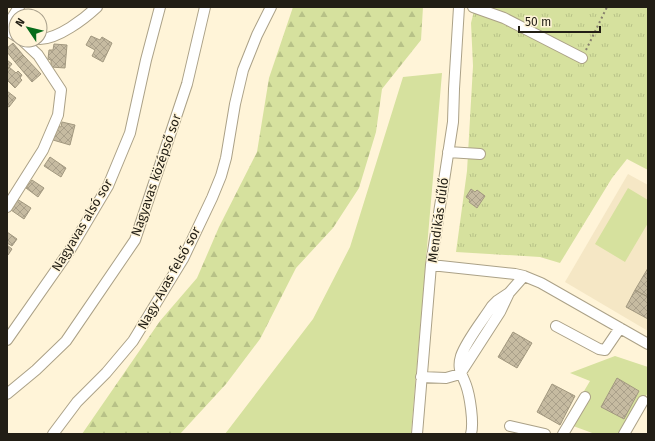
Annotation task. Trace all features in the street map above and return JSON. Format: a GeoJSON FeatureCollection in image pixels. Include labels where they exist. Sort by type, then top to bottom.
{"type":"FeatureCollection","features":[{"type":"Feature","properties":{"kind":"street"},"geometry":{"type":"LineString","coordinates":[[7,26],[19,7]]}},
{"type":"Feature","properties":{"kind":"street"},"geometry":{"type":"LineString","coordinates":[[48,39],[81,21],[97,7]]}},
{"type":"Feature","properties":{"kind":"street","name":"Nagyavas alsó sor"},"geometry":{"type":"LineString","coordinates":[[7,340],[70,250],[108,186],[130,133],[146,60],[160,7]]}},
{"type":"Feature","properties":{"kind":"street","name":"Nagyavas középső sor"},"geometry":{"type":"LineString","coordinates":[[7,394],[36,370],[66,341],[135,240],[187,84],[205,7]]}},
{"type":"Feature","properties":{"kind":"street","name":"Nagy-Avas felső sor"},"geometry":{"type":"LineString","coordinates":[[53,434],[77,402],[111,367],[133,341],[183,259],[221,176],[226,158],[235,104],[243,70],[257,35],[271,7]]}},
{"type":"Feature","properties":{"kind":"street","name":"Mendikás dűlő"},"geometry":{"type":"LineString","coordinates":[[417,434],[431,265],[453,122],[459,7]]}},
{"type":"Feature","properties":{"kind":"street"},"geometry":{"type":"LineString","coordinates":[[473,7],[504,18],[582,58]]}},
{"type":"Feature","properties":{"kind":"street"},"geometry":{"type":"LineString","coordinates":[[7,208],[43,150],[58,115],[61,90],[38,55],[31,48]]}},
{"type":"Feature","properties":{"kind":"street"},"geometry":{"type":"LineString","coordinates":[[448,152],[480,154]]}},
{"type":"Feature","properties":{"kind":"street"},"geometry":{"type":"LineString","coordinates":[[431,265],[524,276],[541,283],[648,344]]}},
{"type":"Feature","properties":{"kind":"street"},"geometry":{"type":"LineString","coordinates":[[470,434],[472,418],[466,386],[460,374],[461,356],[465,347],[492,306],[497,300],[509,293],[524,276]]}},
{"type":"Feature","properties":{"kind":"street"},"geometry":{"type":"LineString","coordinates":[[556,326],[599,349],[605,350],[620,328]]}},
{"type":"Feature","properties":{"kind":"street"},"geometry":{"type":"LineString","coordinates":[[422,377],[446,378],[460,374]]}},
{"type":"Feature","properties":{"kind":"street"},"geometry":{"type":"LineString","coordinates":[[562,434],[585,398]]}},
{"type":"Feature","properties":{"kind":"street"},"geometry":{"type":"LineString","coordinates":[[624,434],[643,401]]}},
{"type":"Feature","properties":{"kind":"street"},"geometry":{"type":"LineString","coordinates":[[510,426],[545,434]]}},
{"type":"Feature","properties":{"kind":"path"},"geometry":{"type":"LineString","coordinates":[[582,58],[607,7]]}},
{"type":"Feature","properties":{"kind":"shaded area"},"geometry":{"type":"Polygon","coordinates":[[[628,174],[648,185],[648,331],[565,282],[628,174]]]}},
{"type":"Feature","properties":{"kind":"green space"},"geometry":{"type":"Polygon","coordinates":[[[293,7],[423,7],[421,40],[382,89],[376,132],[359,188],[333,228],[296,268],[260,339],[226,384],[180,434],[82,434],[160,321],[197,278],[219,227],[257,152],[269,78],[293,7]]]}},
{"type":"Feature","properties":{"kind":"green space"},"geometry":{"type":"Polygon","coordinates":[[[475,7],[648,7],[648,170],[627,159],[612,178],[560,263],[540,257],[456,252],[467,171],[473,66],[471,23],[475,7]]]}},
{"type":"Feature","properties":{"kind":"green space"},"geometry":{"type":"Polygon","coordinates":[[[442,73],[411,434],[225,434],[313,319],[350,247],[403,77],[442,73]]]}},
{"type":"Feature","properties":{"kind":"green space"},"geometry":{"type":"Polygon","coordinates":[[[628,188],[648,200],[648,223],[625,262],[595,244],[628,188]]]}},
{"type":"Feature","properties":{"kind":"green space"},"geometry":{"type":"Polygon","coordinates":[[[615,356],[648,367],[648,393],[618,434],[595,434],[565,423],[590,381],[570,373],[615,356]]]}},
{"type":"Feature","properties":{"kind":"building"},"geometry":{"type":"Polygon","coordinates":[[[91,36],[100,40],[102,37],[112,43],[103,62],[92,56],[95,50],[86,45],[91,36]]]}},
{"type":"Feature","properties":{"kind":"building"},"geometry":{"type":"Polygon","coordinates":[[[54,44],[67,45],[65,68],[51,67],[51,60],[48,59],[49,50],[53,50],[54,44]]]}},
{"type":"Feature","properties":{"kind":"building"},"geometry":{"type":"Polygon","coordinates":[[[7,48],[17,48],[23,55],[15,62],[7,52],[7,48]]]}},
{"type":"Feature","properties":{"kind":"building"},"geometry":{"type":"Polygon","coordinates":[[[23,55],[41,74],[32,82],[15,62],[23,55]]]}},
{"type":"Feature","properties":{"kind":"building"},"geometry":{"type":"Polygon","coordinates":[[[7,60],[12,64],[7,70],[7,60]]]}},
{"type":"Feature","properties":{"kind":"building"},"geometry":{"type":"Polygon","coordinates":[[[9,67],[16,73],[18,71],[22,75],[20,78],[22,80],[15,88],[7,80],[7,70],[9,67]]]}},
{"type":"Feature","properties":{"kind":"building"},"geometry":{"type":"Polygon","coordinates":[[[7,91],[16,98],[9,107],[7,106],[7,91]]]}},
{"type":"Feature","properties":{"kind":"building"},"geometry":{"type":"Polygon","coordinates":[[[62,122],[75,125],[70,145],[53,140],[57,126],[61,127],[62,122]]]}},
{"type":"Feature","properties":{"kind":"building"},"geometry":{"type":"Polygon","coordinates":[[[50,157],[66,168],[61,177],[44,166],[50,157]]]}},
{"type":"Feature","properties":{"kind":"building"},"geometry":{"type":"Polygon","coordinates":[[[32,180],[44,188],[38,197],[26,188],[32,180]]]}},
{"type":"Feature","properties":{"kind":"building"},"geometry":{"type":"Polygon","coordinates":[[[471,189],[475,192],[477,190],[485,196],[477,208],[469,202],[470,200],[466,197],[471,189]]]}},
{"type":"Feature","properties":{"kind":"building"},"geometry":{"type":"Polygon","coordinates":[[[17,199],[31,208],[24,219],[11,210],[17,199]]]}},
{"type":"Feature","properties":{"kind":"building"},"geometry":{"type":"Polygon","coordinates":[[[7,232],[17,239],[12,246],[7,243],[7,232]]]}},
{"type":"Feature","properties":{"kind":"building"},"geometry":{"type":"Polygon","coordinates":[[[7,245],[12,249],[8,255],[7,254],[7,245]]]}},
{"type":"Feature","properties":{"kind":"building"},"geometry":{"type":"Polygon","coordinates":[[[648,268],[648,297],[635,290],[648,268]]]}},
{"type":"Feature","properties":{"kind":"building"},"geometry":{"type":"Polygon","coordinates":[[[635,290],[648,297],[648,319],[626,307],[635,290]]]}},
{"type":"Feature","properties":{"kind":"building"},"geometry":{"type":"Polygon","coordinates":[[[513,332],[532,343],[517,368],[498,357],[513,332]]]}},
{"type":"Feature","properties":{"kind":"building"},"geometry":{"type":"Polygon","coordinates":[[[617,378],[639,391],[624,419],[601,407],[617,378]]]}},
{"type":"Feature","properties":{"kind":"building"},"geometry":{"type":"Polygon","coordinates":[[[552,384],[575,396],[560,425],[537,412],[552,384]]]}}]}
